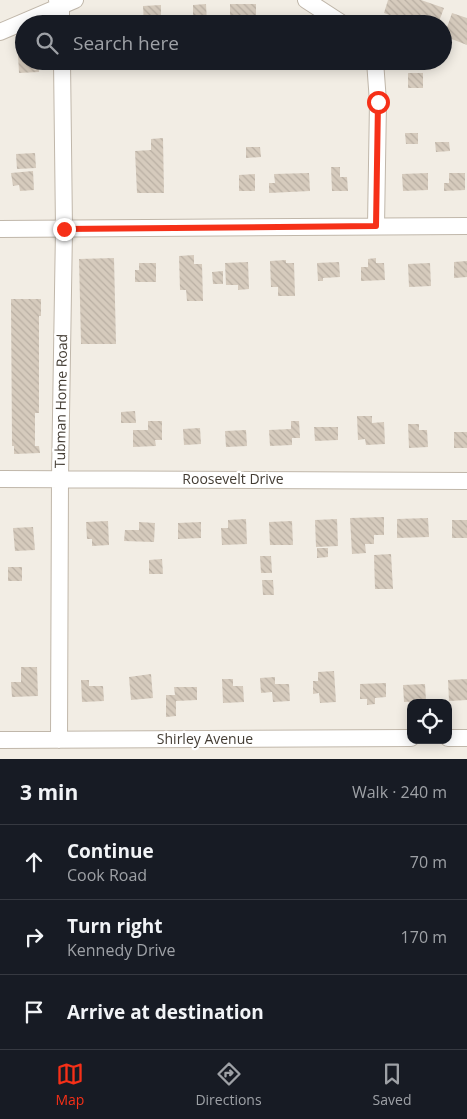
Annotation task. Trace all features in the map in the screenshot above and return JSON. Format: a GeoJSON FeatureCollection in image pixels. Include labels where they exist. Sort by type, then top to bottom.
{"type":"FeatureCollection","features":[{"type":"Feature","properties":{"kind":"street"},"geometry":{"type":"LineString","coordinates":[[306,0],[329,15]]}},
{"type":"Feature","properties":{"kind":"street"},"geometry":{"type":"LineString","coordinates":[[62,15],[64,2]]}},
{"type":"Feature","properties":{"kind":"street"},"geometry":{"type":"LineString","coordinates":[[36,15],[64,2]]}},
{"type":"Feature","properties":{"kind":"street"},"geometry":{"type":"LineString","coordinates":[[0,32],[15,25]]}},
{"type":"Feature","properties":{"kind":"street","name":"Tubman Home Road"},"geometry":{"type":"LineString","coordinates":[[59,740],[60,478],[64,229],[62,70]]}},
{"type":"Feature","properties":{"kind":"street"},"geometry":{"type":"LineString","coordinates":[[376,70],[378,102],[376,226]]}},
{"type":"Feature","properties":{"kind":"street"},"geometry":{"type":"LineString","coordinates":[[0,229],[467,226]]}},
{"type":"Feature","properties":{"kind":"street","name":"Roosevelt Drive"},"geometry":{"type":"LineString","coordinates":[[0,479],[467,480]]}},
{"type":"Feature","properties":{"kind":"street","name":"Shirley Avenue"},"geometry":{"type":"LineString","coordinates":[[0,740],[407,738]]}},
{"type":"Feature","properties":{"kind":"street"},"geometry":{"type":"LineString","coordinates":[[452,738],[467,738]]}},
{"type":"Feature","properties":{"kind":"building"},"geometry":{"type":"Polygon","coordinates":[[[388,0],[421,0],[444,8],[441,15],[389,15],[384,13],[388,0]]]}},
{"type":"Feature","properties":{"kind":"building"},"geometry":{"type":"Polygon","coordinates":[[[206,4],[207,15],[193,15],[193,5],[206,4]]]}},
{"type":"Feature","properties":{"kind":"building"},"geometry":{"type":"Polygon","coordinates":[[[230,4],[256,4],[256,15],[230,15],[230,4]]]}},
{"type":"Feature","properties":{"kind":"building"},"geometry":{"type":"Polygon","coordinates":[[[161,5],[161,15],[144,15],[143,6],[161,5]]]}},
{"type":"Feature","properties":{"kind":"building"},"geometry":{"type":"Polygon","coordinates":[[[452,13],[467,18],[467,45],[452,39],[452,13]]]}},
{"type":"Feature","properties":{"kind":"building"},"geometry":{"type":"Polygon","coordinates":[[[19,70],[39,70],[39,72],[19,73],[19,70]]]}},
{"type":"Feature","properties":{"kind":"building"},"geometry":{"type":"Polygon","coordinates":[[[408,73],[423,73],[423,88],[408,88],[408,73]]]}},
{"type":"Feature","properties":{"kind":"building"},"geometry":{"type":"Polygon","coordinates":[[[405,133],[418,133],[418,144],[406,144],[405,133]]]}},
{"type":"Feature","properties":{"kind":"building"},"geometry":{"type":"Polygon","coordinates":[[[163,138],[164,193],[137,193],[135,151],[151,150],[151,139],[163,138]]]}},
{"type":"Feature","properties":{"kind":"building"},"geometry":{"type":"Polygon","coordinates":[[[435,142],[449,142],[450,151],[436,152],[435,142]]]}},
{"type":"Feature","properties":{"kind":"building"},"geometry":{"type":"Polygon","coordinates":[[[246,147],[260,147],[261,157],[246,158],[246,147]]]}},
{"type":"Feature","properties":{"kind":"building"},"geometry":{"type":"Polygon","coordinates":[[[35,153],[36,168],[17,169],[16,154],[35,153]]]}},
{"type":"Feature","properties":{"kind":"building"},"geometry":{"type":"Polygon","coordinates":[[[331,167],[340,167],[340,177],[347,177],[348,191],[332,191],[331,167]]]}},
{"type":"Feature","properties":{"kind":"building"},"geometry":{"type":"Polygon","coordinates":[[[33,171],[34,190],[20,191],[19,185],[13,186],[11,173],[33,171]]]}},
{"type":"Feature","properties":{"kind":"building"},"geometry":{"type":"Polygon","coordinates":[[[309,173],[310,191],[269,193],[269,183],[275,183],[274,174],[309,173]]]}},
{"type":"Feature","properties":{"kind":"building"},"geometry":{"type":"Polygon","coordinates":[[[428,173],[428,190],[403,191],[402,174],[428,173]]]}},
{"type":"Feature","properties":{"kind":"building"},"geometry":{"type":"Polygon","coordinates":[[[449,173],[465,173],[465,190],[444,191],[444,183],[449,183],[449,173]]]}},
{"type":"Feature","properties":{"kind":"building"},"geometry":{"type":"Polygon","coordinates":[[[255,174],[255,191],[239,191],[239,175],[255,174]]]}},
{"type":"Feature","properties":{"kind":"building"},"geometry":{"type":"Polygon","coordinates":[[[194,255],[194,264],[202,264],[203,301],[187,301],[186,290],[180,290],[179,256],[194,255]]]}},
{"type":"Feature","properties":{"kind":"building"},"geometry":{"type":"Polygon","coordinates":[[[114,258],[116,344],[81,344],[79,259],[114,258]]]}},
{"type":"Feature","properties":{"kind":"building"},"geometry":{"type":"Polygon","coordinates":[[[376,258],[376,263],[384,263],[385,280],[361,281],[361,267],[368,267],[368,259],[376,258]]]}},
{"type":"Feature","properties":{"kind":"building"},"geometry":{"type":"Polygon","coordinates":[[[286,260],[286,263],[294,263],[295,296],[278,296],[278,287],[271,287],[270,261],[286,260]]]}},
{"type":"Feature","properties":{"kind":"building"},"geometry":{"type":"Polygon","coordinates":[[[467,261],[467,277],[454,278],[454,262],[467,261]]]}},
{"type":"Feature","properties":{"kind":"building"},"geometry":{"type":"Polygon","coordinates":[[[248,262],[249,289],[238,290],[238,285],[226,285],[225,263],[248,262]]]}},
{"type":"Feature","properties":{"kind":"building"},"geometry":{"type":"Polygon","coordinates":[[[339,262],[340,277],[323,278],[323,281],[318,281],[317,263],[339,262]]]}},
{"type":"Feature","properties":{"kind":"building"},"geometry":{"type":"Polygon","coordinates":[[[139,263],[156,263],[156,282],[135,282],[135,270],[139,270],[139,263]]]}},
{"type":"Feature","properties":{"kind":"building"},"geometry":{"type":"Polygon","coordinates":[[[430,263],[431,286],[409,287],[408,264],[430,263]]]}},
{"type":"Feature","properties":{"kind":"building"},"geometry":{"type":"Polygon","coordinates":[[[223,271],[223,284],[213,284],[212,272],[223,271]]]}},
{"type":"Feature","properties":{"kind":"building"},"geometry":{"type":"Polygon","coordinates":[[[11,299],[41,299],[41,316],[39,316],[39,413],[35,413],[35,446],[39,446],[40,453],[14,454],[14,446],[12,446],[11,299]]]}},
{"type":"Feature","properties":{"kind":"building"},"geometry":{"type":"Polygon","coordinates":[[[135,411],[136,423],[121,423],[121,412],[135,411]]]}},
{"type":"Feature","properties":{"kind":"building"},"geometry":{"type":"Polygon","coordinates":[[[357,416],[372,416],[372,423],[384,422],[385,444],[366,445],[365,439],[358,440],[357,416]]]}},
{"type":"Feature","properties":{"kind":"building"},"geometry":{"type":"Polygon","coordinates":[[[148,421],[162,421],[162,440],[155,440],[156,446],[133,447],[133,430],[148,430],[148,421]]]}},
{"type":"Feature","properties":{"kind":"building"},"geometry":{"type":"Polygon","coordinates":[[[291,421],[299,421],[300,438],[292,438],[292,445],[270,446],[269,430],[291,429],[291,421]]]}},
{"type":"Feature","properties":{"kind":"building"},"geometry":{"type":"Polygon","coordinates":[[[408,424],[419,424],[419,430],[427,430],[428,447],[409,448],[408,424]]]}},
{"type":"Feature","properties":{"kind":"building"},"geometry":{"type":"Polygon","coordinates":[[[314,427],[338,427],[338,440],[315,441],[314,427]]]}},
{"type":"Feature","properties":{"kind":"building"},"geometry":{"type":"Polygon","coordinates":[[[200,428],[201,444],[184,445],[183,429],[200,428]]]}},
{"type":"Feature","properties":{"kind":"building"},"geometry":{"type":"Polygon","coordinates":[[[246,430],[247,446],[226,447],[225,431],[246,430]]]}},
{"type":"Feature","properties":{"kind":"building"},"geometry":{"type":"Polygon","coordinates":[[[454,432],[467,432],[467,448],[454,448],[454,432]]]}},
{"type":"Feature","properties":{"kind":"building"},"geometry":{"type":"Polygon","coordinates":[[[384,517],[384,535],[374,535],[374,544],[365,544],[366,553],[352,554],[350,518],[384,517]]]}},
{"type":"Feature","properties":{"kind":"building"},"geometry":{"type":"Polygon","coordinates":[[[428,518],[429,537],[397,538],[397,519],[428,518]]]}},
{"type":"Feature","properties":{"kind":"building"},"geometry":{"type":"Polygon","coordinates":[[[246,519],[247,544],[222,545],[221,528],[228,528],[228,520],[246,519]]]}},
{"type":"Feature","properties":{"kind":"building"},"geometry":{"type":"Polygon","coordinates":[[[337,519],[338,546],[316,547],[315,520],[337,519]]]}},
{"type":"Feature","properties":{"kind":"building"},"geometry":{"type":"Polygon","coordinates":[[[452,520],[467,520],[467,538],[452,538],[452,520]]]}},
{"type":"Feature","properties":{"kind":"building"},"geometry":{"type":"Polygon","coordinates":[[[108,521],[109,545],[92,546],[92,539],[87,539],[86,522],[108,521]]]}},
{"type":"Feature","properties":{"kind":"building"},"geometry":{"type":"Polygon","coordinates":[[[292,521],[293,545],[270,545],[269,522],[292,521]]]}},
{"type":"Feature","properties":{"kind":"building"},"geometry":{"type":"Polygon","coordinates":[[[139,522],[155,523],[154,542],[124,541],[125,530],[139,530],[139,522]]]}},
{"type":"Feature","properties":{"kind":"building"},"geometry":{"type":"Polygon","coordinates":[[[201,522],[201,538],[178,539],[178,523],[201,522]]]}},
{"type":"Feature","properties":{"kind":"building"},"geometry":{"type":"Polygon","coordinates":[[[33,527],[35,550],[15,551],[13,528],[33,527]]]}},
{"type":"Feature","properties":{"kind":"building"},"geometry":{"type":"Polygon","coordinates":[[[317,548],[328,548],[328,557],[317,558],[317,548]]]}},
{"type":"Feature","properties":{"kind":"building"},"geometry":{"type":"Polygon","coordinates":[[[391,554],[393,589],[375,589],[374,555],[391,554]]]}},
{"type":"Feature","properties":{"kind":"building"},"geometry":{"type":"Polygon","coordinates":[[[260,556],[271,556],[272,573],[261,573],[260,556]]]}},
{"type":"Feature","properties":{"kind":"building"},"geometry":{"type":"Polygon","coordinates":[[[162,559],[163,574],[149,574],[149,560],[162,559]]]}},
{"type":"Feature","properties":{"kind":"building"},"geometry":{"type":"Polygon","coordinates":[[[8,567],[22,567],[22,581],[8,581],[8,567]]]}},
{"type":"Feature","properties":{"kind":"building"},"geometry":{"type":"Polygon","coordinates":[[[262,580],[273,580],[274,595],[263,595],[262,580]]]}},
{"type":"Feature","properties":{"kind":"building"},"geometry":{"type":"Polygon","coordinates":[[[21,667],[37,667],[38,696],[12,697],[11,682],[21,682],[21,667]]]}},
{"type":"Feature","properties":{"kind":"building"},"geometry":{"type":"Polygon","coordinates":[[[334,671],[336,702],[320,703],[319,693],[313,694],[313,681],[318,681],[318,672],[334,671]]]}},
{"type":"Feature","properties":{"kind":"building"},"geometry":{"type":"Polygon","coordinates":[[[151,674],[153,698],[131,700],[129,677],[151,674]]]}},
{"type":"Feature","properties":{"kind":"building"},"geometry":{"type":"Polygon","coordinates":[[[275,677],[275,684],[289,684],[290,701],[273,702],[272,692],[261,693],[260,678],[275,677]]]}},
{"type":"Feature","properties":{"kind":"building"},"geometry":{"type":"Polygon","coordinates":[[[222,679],[233,679],[233,686],[243,686],[244,702],[223,703],[222,679]]]}},
{"type":"Feature","properties":{"kind":"building"},"geometry":{"type":"Polygon","coordinates":[[[467,679],[467,700],[452,701],[452,699],[449,699],[448,680],[467,679]]]}},
{"type":"Feature","properties":{"kind":"building"},"geometry":{"type":"Polygon","coordinates":[[[81,680],[89,680],[89,686],[103,686],[104,701],[82,702],[81,680]]]}},
{"type":"Feature","properties":{"kind":"building"},"geometry":{"type":"Polygon","coordinates":[[[386,683],[386,697],[375,698],[375,704],[367,705],[367,699],[360,699],[360,684],[386,683]]]}},
{"type":"Feature","properties":{"kind":"building"},"geometry":{"type":"Polygon","coordinates":[[[425,684],[426,699],[407,699],[407,702],[404,702],[403,685],[425,684]]]}},
{"type":"Feature","properties":{"kind":"building"},"geometry":{"type":"Polygon","coordinates":[[[174,687],[197,687],[197,700],[176,701],[176,716],[166,717],[166,695],[175,695],[174,687]]]}},
{"type":"Feature","properties":{"kind":"route"},"geometry":{"type":"LineString","coordinates":[[64,229],[376,226],[378,102]]}}]}
